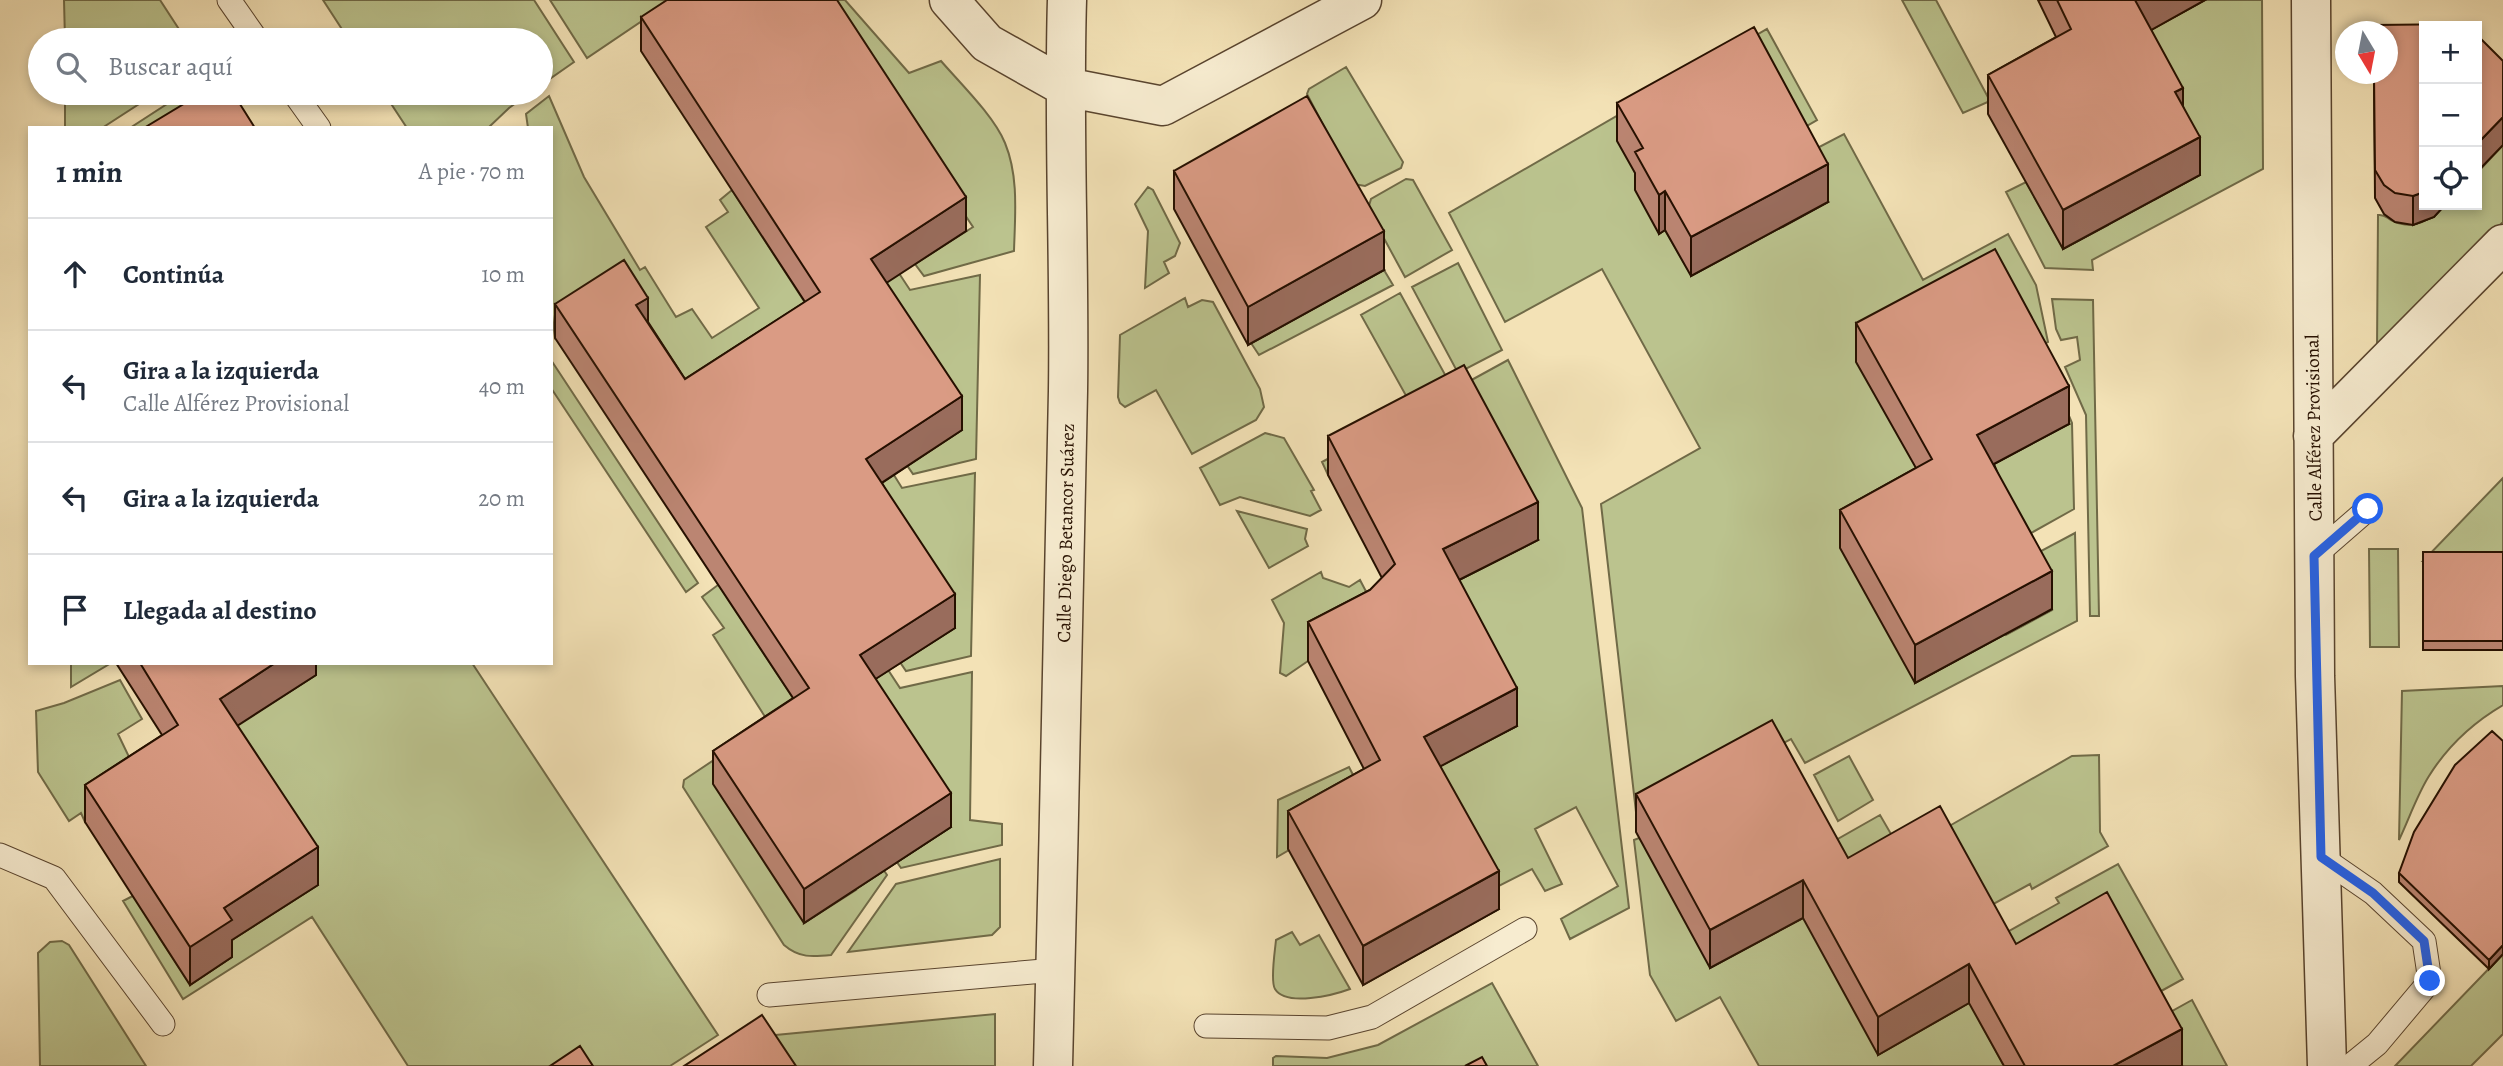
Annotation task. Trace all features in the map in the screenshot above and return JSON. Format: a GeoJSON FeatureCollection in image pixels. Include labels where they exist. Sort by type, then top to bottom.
{"type":"FeatureCollection","features":[{"type":"Feature","properties":{"kind":"street"},"geometry":{"type":"LineString","coordinates":[[949,0],[987,43],[1065,88],[1163,106],[1362,0]]}},
{"type":"Feature","properties":{"kind":"street","name":"Calle Diego Betancor Suárez"},"geometry":{"type":"LineString","coordinates":[[1053,1066],[1068,378],[1069,248],[1065,88],[1067,0]]}},
{"type":"Feature","properties":{"kind":"street","name":"Calle Alférez Provisional"},"geometry":{"type":"LineString","coordinates":[[2311,0],[2314,556],[2327,1066]]}},
{"type":"Feature","properties":{"kind":"street"},"geometry":{"type":"LineString","coordinates":[[2314,436],[2503,244]]}},
{"type":"Feature","properties":{"kind":"lane"},"geometry":{"type":"LineString","coordinates":[[229,0],[249,28]]}},
{"type":"Feature","properties":{"kind":"lane"},"geometry":{"type":"LineString","coordinates":[[303,105],[318,126]]}},
{"type":"Feature","properties":{"kind":"lane"},"geometry":{"type":"LineString","coordinates":[[2314,556],[2368,509]]}},
{"type":"Feature","properties":{"kind":"lane"},"geometry":{"type":"LineString","coordinates":[[0,855],[54,878],[163,1024]]}},
{"type":"Feature","properties":{"kind":"lane"},"geometry":{"type":"LineString","coordinates":[[2321,857],[2373,893],[2424,941],[2430,981],[2377,1044],[2350,1066]]}},
{"type":"Feature","properties":{"kind":"lane"},"geometry":{"type":"LineString","coordinates":[[1206,1026],[1328,1028],[1372,1017],[1525,929]]}},
{"type":"Feature","properties":{"kind":"lane"},"geometry":{"type":"LineString","coordinates":[[769,995],[1055,970]]}},
{"type":"Feature","properties":{"kind":"green space"},"geometry":{"type":"Polygon","coordinates":[[[64,0],[160,0],[178,28],[65,28],[64,0]]]}},
{"type":"Feature","properties":{"kind":"green space"},"geometry":{"type":"Polygon","coordinates":[[[323,0],[534,0],[552,28],[341,28],[323,0]]]}},
{"type":"Feature","properties":{"kind":"green space"},"geometry":{"type":"Polygon","coordinates":[[[550,0],[673,0],[587,58],[550,0]]]}},
{"type":"Feature","properties":{"kind":"green space"},"geometry":{"type":"Polygon","coordinates":[[[822,0],[845,0],[909,73],[941,61],[985,111],[1005,143],[1012,169],[1015,196],[1014,251],[924,276],[915,264],[973,227],[822,0]]]}},
{"type":"Feature","properties":{"kind":"green space"},"geometry":{"type":"Polygon","coordinates":[[[1902,0],[1936,0],[1990,101],[1963,113],[1902,0]]]}},
{"type":"Feature","properties":{"kind":"green space"},"geometry":{"type":"Polygon","coordinates":[[[2205,0],[2262,0],[2263,169],[2092,260],[2093,270],[2045,268],[2006,192],[2026,182],[2063,249],[2108,225],[2096,203],[2154,200],[2199,175],[2114,19],[2174,17],[2205,0]]]}},
{"type":"Feature","properties":{"kind":"green space"},"geometry":{"type":"Polygon","coordinates":[[[553,29],[574,62],[553,77],[553,29]]]}},
{"type":"Feature","properties":{"kind":"green space"},"geometry":{"type":"Polygon","coordinates":[[[1767,29],[1817,120],[1791,135],[1643,186],[1659,233],[1665,230],[1691,275],[1770,205],[1783,227],[1828,202],[1802,156],[1844,134],[1923,280],[2008,234],[2036,285],[2048,342],[2030,351],[1932,498],[1915,683],[1959,659],[1994,613],[2006,635],[2052,610],[2024,560],[2075,533],[2077,621],[1805,763],[1791,739],[1637,821],[1601,504],[1700,448],[1602,269],[1505,322],[1449,213],[1767,29]]]}},
{"type":"Feature","properties":{"kind":"green space"},"geometry":{"type":"Polygon","coordinates":[[[1346,67],[1403,162],[1401,168],[1365,186],[1354,184],[1307,94],[1309,89],[1346,67]]]}},
{"type":"Feature","properties":{"kind":"green space"},"geometry":{"type":"Polygon","coordinates":[[[65,105],[137,105],[105,126],[65,126],[65,105]]]}},
{"type":"Feature","properties":{"kind":"green space"},"geometry":{"type":"Polygon","coordinates":[[[165,105],[214,105],[207,126],[133,126],[165,105]]]}},
{"type":"Feature","properties":{"kind":"green space"},"geometry":{"type":"Polygon","coordinates":[[[392,105],[513,105],[490,126],[406,126],[392,105]]]}},
{"type":"Feature","properties":{"kind":"green space"},"geometry":{"type":"Polygon","coordinates":[[[538,105],[553,105],[584,177],[640,270],[645,267],[676,317],[692,309],[712,338],[759,308],[706,227],[728,212],[720,200],[732,190],[850,372],[721,588],[840,770],[804,923],[856,890],[828,847],[856,829],[887,875],[831,955],[806,956],[784,945],[683,787],[684,780],[769,723],[713,635],[724,628],[702,597],[718,585],[623,294],[555,338],[553,126],[528,126],[526,114],[538,105]]]}},
{"type":"Feature","properties":{"kind":"green space"},"geometry":{"type":"Polygon","coordinates":[[[2503,145],[2503,222],[2377,350],[2378,215],[2408,225],[2422,222],[2440,210],[2482,210],[2482,168],[2503,145]]]}},
{"type":"Feature","properties":{"kind":"green space"},"geometry":{"type":"Polygon","coordinates":[[[1406,179],[1413,180],[1452,250],[1405,277],[1368,209],[1371,199],[1406,179]]]}},
{"type":"Feature","properties":{"kind":"green space"},"geometry":{"type":"Polygon","coordinates":[[[1148,187],[1153,190],[1180,243],[1175,256],[1164,262],[1169,273],[1145,288],[1148,231],[1135,204],[1148,187]]]}},
{"type":"Feature","properties":{"kind":"green space"},"geometry":{"type":"Polygon","coordinates":[[[887,255],[910,290],[980,275],[976,459],[913,474],[867,407],[871,293],[887,255]]]}},
{"type":"Feature","properties":{"kind":"green space"},"geometry":{"type":"Polygon","coordinates":[[[1458,263],[1502,350],[1458,373],[1412,287],[1458,263]]]}},
{"type":"Feature","properties":{"kind":"green space"},"geometry":{"type":"Polygon","coordinates":[[[1384,270],[1393,285],[1259,355],[1251,343],[1327,272],[1340,294],[1384,270]]]}},
{"type":"Feature","properties":{"kind":"green space"},"geometry":{"type":"Polygon","coordinates":[[[1400,293],[1448,380],[1409,401],[1361,315],[1400,293]]]}},
{"type":"Feature","properties":{"kind":"green space"},"geometry":{"type":"Polygon","coordinates":[[[1185,298],[1188,307],[1202,300],[1213,302],[1260,389],[1264,407],[1256,420],[1192,454],[1156,390],[1125,407],[1118,397],[1120,335],[1185,298]]]}},
{"type":"Feature","properties":{"kind":"green space"},"geometry":{"type":"Polygon","coordinates":[[[2052,299],[2093,300],[2099,616],[2090,616],[2086,415],[2065,367],[2080,360],[2077,337],[2061,340],[2056,329],[2052,299]]]}},
{"type":"Feature","properties":{"kind":"green space"},"geometry":{"type":"Polygon","coordinates":[[[1508,360],[1582,508],[1629,908],[1570,939],[1561,919],[1618,886],[1576,807],[1535,829],[1562,884],[1545,891],[1532,869],[1489,891],[1423,774],[1517,726],[1328,475],[1322,462],[1508,360]]]}},
{"type":"Feature","properties":{"kind":"green space"},"geometry":{"type":"Polygon","coordinates":[[[553,363],[698,583],[686,592],[553,391],[553,363]]]}},
{"type":"Feature","properties":{"kind":"green space"},"geometry":{"type":"Polygon","coordinates":[[[2051,373],[2072,423],[2074,509],[2015,542],[1966,453],[2069,424],[2044,377],[2051,373]]]}},
{"type":"Feature","properties":{"kind":"green space"},"geometry":{"type":"Polygon","coordinates":[[[1265,433],[1284,438],[1314,490],[1311,491],[1321,510],[1310,516],[1240,497],[1220,505],[1200,468],[1265,433]]]}},
{"type":"Feature","properties":{"kind":"green space"},"geometry":{"type":"Polygon","coordinates":[[[879,451],[902,488],[975,473],[971,656],[906,671],[862,606],[850,470],[879,451]]]}},
{"type":"Feature","properties":{"kind":"green space"},"geometry":{"type":"Polygon","coordinates":[[[2503,478],[2503,561],[2423,561],[2503,478]]]}},
{"type":"Feature","properties":{"kind":"green space"},"geometry":{"type":"Polygon","coordinates":[[[1237,511],[1307,529],[1305,539],[1308,546],[1269,568],[1237,511]]]}},
{"type":"Feature","properties":{"kind":"green space"},"geometry":{"type":"Polygon","coordinates":[[[2369,549],[2398,549],[2399,647],[2370,647],[2369,549]]]}},
{"type":"Feature","properties":{"kind":"green space"},"geometry":{"type":"Polygon","coordinates":[[[1321,572],[1323,578],[1349,587],[1360,580],[1382,622],[1308,661],[1286,676],[1280,673],[1284,623],[1272,600],[1321,572]]]}},
{"type":"Feature","properties":{"kind":"green space"},"geometry":{"type":"Polygon","coordinates":[[[875,650],[900,688],[972,672],[970,820],[1002,824],[1002,845],[901,868],[857,805],[900,860],[951,827],[846,668],[875,650]]]}},
{"type":"Feature","properties":{"kind":"green space"},"geometry":{"type":"Polygon","coordinates":[[[71,665],[108,665],[71,687],[71,665]]]}},
{"type":"Feature","properties":{"kind":"green space"},"geometry":{"type":"Polygon","coordinates":[[[305,665],[473,665],[718,1035],[670,1066],[408,1066],[312,917],[183,999],[123,901],[150,887],[176,926],[159,937],[190,984],[213,726],[305,665]]]}},
{"type":"Feature","properties":{"kind":"green space"},"geometry":{"type":"Polygon","coordinates":[[[120,680],[142,719],[118,734],[155,811],[127,795],[85,822],[81,813],[69,821],[38,772],[36,711],[64,703],[120,680]]]}},
{"type":"Feature","properties":{"kind":"green space"},"geometry":{"type":"Polygon","coordinates":[[[2503,686],[2503,705],[2462,736],[2436,765],[2399,840],[2402,691],[2503,686]]]}},
{"type":"Feature","properties":{"kind":"green space"},"geometry":{"type":"Polygon","coordinates":[[[2099,755],[2100,832],[2108,846],[2032,889],[2030,884],[1977,913],[1906,890],[1822,848],[1880,815],[1902,853],[2072,756],[2099,755]]]}},
{"type":"Feature","properties":{"kind":"green space"},"geometry":{"type":"Polygon","coordinates":[[[1849,756],[1873,800],[1838,821],[1814,775],[1849,756]]]}},
{"type":"Feature","properties":{"kind":"green space"},"geometry":{"type":"Polygon","coordinates":[[[1349,767],[1368,804],[1277,857],[1278,800],[1349,767]]]}},
{"type":"Feature","properties":{"kind":"green space"},"geometry":{"type":"Polygon","coordinates":[[[1639,838],[1791,897],[1959,983],[2004,1066],[1759,1066],[1720,997],[1676,1021],[1650,975],[1634,840],[1639,838]]]}},
{"type":"Feature","properties":{"kind":"green space"},"geometry":{"type":"Polygon","coordinates":[[[1000,859],[1000,927],[992,935],[848,952],[896,884],[1000,859]]]}},
{"type":"Feature","properties":{"kind":"green space"},"geometry":{"type":"Polygon","coordinates":[[[2118,864],[2183,979],[2145,1000],[2063,956],[1993,940],[2059,903],[2056,898],[2118,864]]]}},
{"type":"Feature","properties":{"kind":"green space"},"geometry":{"type":"Polygon","coordinates":[[[1292,932],[1300,945],[1319,935],[1350,989],[1299,998],[1281,994],[1275,989],[1273,973],[1276,940],[1292,932]]]}},
{"type":"Feature","properties":{"kind":"green space"},"geometry":{"type":"Polygon","coordinates":[[[62,941],[69,945],[146,1066],[40,1066],[38,953],[50,942],[62,941]]]}},
{"type":"Feature","properties":{"kind":"green space"},"geometry":{"type":"Polygon","coordinates":[[[2503,954],[2503,1034],[2471,1066],[2395,1066],[2503,954]]]}},
{"type":"Feature","properties":{"kind":"green space"},"geometry":{"type":"Polygon","coordinates":[[[1492,983],[1538,1066],[1273,1066],[1273,1058],[1276,1056],[1327,1058],[1378,1045],[1492,983]]]}},
{"type":"Feature","properties":{"kind":"green space"},"geometry":{"type":"Polygon","coordinates":[[[2192,1000],[2227,1066],[2181,1066],[2156,1020],[2192,1000]]]}},
{"type":"Feature","properties":{"kind":"green space"},"geometry":{"type":"Polygon","coordinates":[[[995,1014],[995,1066],[707,1066],[765,1036],[995,1014]]]}},
{"type":"Feature","properties":{"kind":"building"},"geometry":{"type":"Polygon","coordinates":[[[667,0],[837,0],[966,197],[871,259],[962,396],[866,459],[955,594],[860,655],[951,793],[804,889],[713,751],[809,688],[555,304],[624,260],[648,298],[636,305],[685,379],[820,292],[641,17],[667,0]]]}},
{"type":"Feature","properties":{"kind":"building"},"geometry":{"type":"Polygon","coordinates":[[[2057,0],[2135,0],[2183,88],[2175,92],[2200,137],[2063,210],[1988,75],[2071,29],[2057,0]]]}},
{"type":"Feature","properties":{"kind":"building"},"geometry":{"type":"Polygon","coordinates":[[[2398,25],[2419,25],[2419,194],[2413,196],[2395,193],[2384,185],[2375,170],[2374,84],[2398,84],[2398,25]]]}},
{"type":"Feature","properties":{"kind":"building"},"geometry":{"type":"Polygon","coordinates":[[[1754,27],[1828,164],[1691,237],[1665,191],[1659,195],[1635,152],[1643,148],[1617,103],[1754,27]]]}},
{"type":"Feature","properties":{"kind":"building"},"geometry":{"type":"Polygon","coordinates":[[[2482,40],[2503,61],[2503,117],[2482,139],[2482,40]]]}},
{"type":"Feature","properties":{"kind":"building"},"geometry":{"type":"Polygon","coordinates":[[[1307,96],[1384,231],[1248,307],[1174,171],[1307,96]]]}},
{"type":"Feature","properties":{"kind":"building"},"geometry":{"type":"Polygon","coordinates":[[[182,105],[241,105],[254,126],[147,126],[182,105]]]}},
{"type":"Feature","properties":{"kind":"building"},"geometry":{"type":"Polygon","coordinates":[[[1995,249],[2069,386],[1977,435],[2052,571],[1915,645],[1840,510],[1932,459],[1856,323],[1995,249]]]}},
{"type":"Feature","properties":{"kind":"building"},"geometry":{"type":"Polygon","coordinates":[[[1464,365],[1538,502],[1443,549],[1517,688],[1424,737],[1499,871],[1363,946],[1288,811],[1380,760],[1308,622],[1370,590],[1395,564],[1328,436],[1464,365]]]}},
{"type":"Feature","properties":{"kind":"building"},"geometry":{"type":"Polygon","coordinates":[[[2423,552],[2503,552],[2503,641],[2423,641],[2423,552]]]}},
{"type":"Feature","properties":{"kind":"building"},"geometry":{"type":"Polygon","coordinates":[[[141,665],[272,665],[220,699],[318,847],[224,908],[232,920],[190,947],[85,785],[178,725],[141,665]]]}},
{"type":"Feature","properties":{"kind":"building"},"geometry":{"type":"Polygon","coordinates":[[[1772,720],[1848,858],[1940,806],[2016,944],[2107,892],[2182,1029],[2113,1066],[2025,1066],[1969,964],[1878,1017],[1803,880],[1710,930],[1636,794],[1772,720]]]}},
{"type":"Feature","properties":{"kind":"building"},"geometry":{"type":"Polygon","coordinates":[[[2492,731],[2503,741],[2503,945],[2489,960],[2399,873],[2414,832],[2455,765],[2492,731]]]}},
{"type":"Feature","properties":{"kind":"building"},"geometry":{"type":"Polygon","coordinates":[[[762,1015],[796,1066],[684,1066],[762,1015]]]}},
{"type":"Feature","properties":{"kind":"building"},"geometry":{"type":"Polygon","coordinates":[[[580,1046],[593,1066],[550,1066],[580,1046]]]}},
{"type":"Feature","properties":{"kind":"building"},"geometry":{"type":"Polygon","coordinates":[[[1482,1057],[1487,1066],[1465,1066],[1482,1057]]]}},
{"type":"Feature","properties":{"kind":"route"},"geometry":{"type":"LineString","coordinates":[[2368,509],[2314,556],[2321,857],[2373,893],[2424,941],[2430,981]]}}]}
